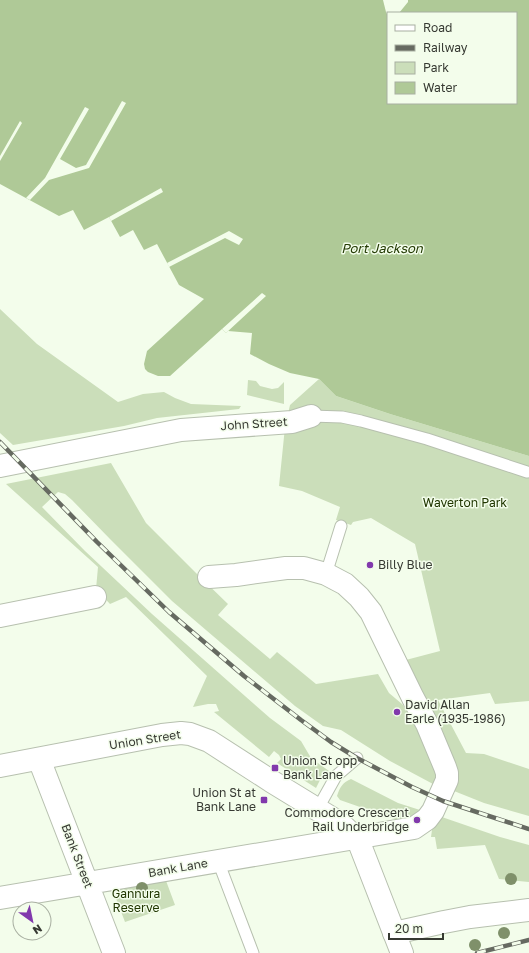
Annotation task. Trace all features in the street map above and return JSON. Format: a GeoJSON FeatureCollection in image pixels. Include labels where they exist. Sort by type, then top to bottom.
{"type":"FeatureCollection","features":[{"type":"Feature","properties":{"kind":"street","name":"John Street"},"geometry":{"type":"LineString","coordinates":[[0,466],[181,430],[292,422],[311,416]]}},
{"type":"Feature","properties":{"kind":"street","name":"Bank Lane"},"geometry":{"type":"LineString","coordinates":[[0,898],[414,828],[419,826],[427,819],[433,811],[447,780],[446,767],[427,724],[371,612],[359,597],[345,584],[326,574],[304,568],[286,568],[209,577]]}},
{"type":"Feature","properties":{"kind":"street"},"geometry":{"type":"LineString","coordinates":[[0,616],[95,597]]}},
{"type":"Feature","properties":{"kind":"street","name":"Union Street"},"geometry":{"type":"LineString","coordinates":[[0,766],[162,735],[181,733],[190,734],[208,741],[270,782],[338,822],[356,838]]}},
{"type":"Feature","properties":{"kind":"street","name":"Bank Street"},"geometry":{"type":"LineString","coordinates":[[39,759],[114,953]]}},
{"type":"Feature","properties":{"kind":"street"},"geometry":{"type":"LineString","coordinates":[[356,838],[402,953]]}},
{"type":"Feature","properties":{"kind":"street"},"geometry":{"type":"LineString","coordinates":[[394,933],[470,917],[529,910]]}},
{"type":"Feature","properties":{"kind":"lane","name":"John Street"},"geometry":{"type":"LineString","coordinates":[[311,416],[342,417],[361,421],[428,439],[526,472]]}},
{"type":"Feature","properties":{"kind":"lane"},"geometry":{"type":"LineString","coordinates":[[326,574],[341,526]]}},
{"type":"Feature","properties":{"kind":"lane"},"geometry":{"type":"LineString","coordinates":[[317,810],[336,776],[357,758]]}},
{"type":"Feature","properties":{"kind":"lane"},"geometry":{"type":"LineString","coordinates":[[218,861],[254,953]]}},
{"type":"Feature","properties":{"kind":"green space"},"geometry":{"type":"Polygon","coordinates":[[[0,309],[37,344],[118,402],[143,394],[164,392],[191,404],[241,406],[239,409],[157,418],[124,426],[13,445],[0,433],[0,309]]]}},
{"type":"Feature","properties":{"kind":"green space","name":"Waverton Park"},"geometry":{"type":"Polygon","coordinates":[[[319,379],[336,396],[529,456],[529,701],[495,704],[490,693],[438,700],[466,753],[484,754],[529,769],[529,816],[484,803],[449,789],[402,661],[440,651],[415,544],[371,518],[353,522],[351,525],[336,520],[340,507],[302,491],[279,486],[285,427],[290,405],[319,379]]]}},
{"type":"Feature","properties":{"kind":"green space"},"geometry":{"type":"Polygon","coordinates":[[[248,380],[256,381],[260,386],[272,389],[278,388],[284,382],[284,404],[247,395],[248,380]]]}},
{"type":"Feature","properties":{"kind":"green space"},"geometry":{"type":"Polygon","coordinates":[[[111,463],[146,523],[228,604],[218,615],[270,659],[277,652],[316,684],[378,674],[389,693],[402,704],[415,719],[439,769],[439,789],[431,806],[425,814],[418,819],[409,822],[400,821],[340,800],[337,796],[340,788],[345,782],[351,779],[398,803],[420,810],[433,796],[434,789],[433,784],[390,761],[341,730],[323,726],[295,706],[172,601],[72,500],[65,494],[58,492],[42,507],[85,551],[152,614],[270,718],[301,741],[311,758],[329,771],[320,780],[316,788],[277,763],[281,759],[274,751],[269,757],[214,712],[219,711],[216,704],[193,707],[207,676],[126,597],[110,604],[96,589],[98,567],[6,484],[111,463]]]}},
{"type":"Feature","properties":{"kind":"green space"},"geometry":{"type":"Polygon","coordinates":[[[436,815],[500,837],[529,845],[529,882],[499,879],[485,845],[437,849],[435,837],[431,837],[436,815]]]}},
{"type":"Feature","properties":{"kind":"green space","name":"Gannura Reserve"},"geometry":{"type":"Polygon","coordinates":[[[165,878],[175,905],[125,922],[112,888],[165,878]]]}},
{"type":"Feature","properties":{"kind":"water","name":"Port Jackson"},"geometry":{"type":"Polygon","coordinates":[[[0,0],[529,0],[529,456],[336,396],[319,379],[290,373],[250,354],[252,333],[228,331],[226,333],[222,329],[170,376],[158,376],[148,372],[145,369],[144,364],[147,351],[204,299],[179,285],[157,244],[144,250],[133,230],[120,237],[109,217],[84,230],[73,210],[59,216],[0,184],[0,0]]]}},
{"type":"Feature","properties":{"kind":"pier"},"geometry":{"type":"Polygon","coordinates":[[[383,0],[408,0],[400,12],[387,12],[387,14],[383,0]]]}},
{"type":"Feature","properties":{"kind":"pier"},"geometry":{"type":"Polygon","coordinates":[[[122,101],[126,103],[89,168],[49,180],[30,200],[26,198],[45,178],[85,107],[89,109],[60,159],[76,168],[86,165],[122,101]]]}},
{"type":"Feature","properties":{"kind":"pier"},"geometry":{"type":"Polygon","coordinates":[[[20,121],[22,123],[0,161],[0,156],[20,121]]]}},
{"type":"Feature","properties":{"kind":"pier"},"geometry":{"type":"Polygon","coordinates":[[[161,188],[163,192],[111,221],[109,217],[161,188]]]}},
{"type":"Feature","properties":{"kind":"pier"},"geometry":{"type":"Polygon","coordinates":[[[229,231],[243,239],[239,245],[225,238],[169,267],[167,263],[229,231]]]}},
{"type":"Feature","properties":{"kind":"pier"},"geometry":{"type":"Polygon","coordinates":[[[262,293],[266,296],[226,333],[222,329],[262,293]]]}},
{"type":"Feature","properties":{"kind":"railway"},"geometry":{"type":"LineString","coordinates":[[0,442],[97,542],[169,612],[244,676],[331,742],[357,758],[412,787],[443,801],[529,829]]}},
{"type":"Feature","properties":{"kind":"railway"},"geometry":{"type":"LineString","coordinates":[[477,953],[529,940]]}},
{"type":"Feature","properties":{"kind":"place","name":"Billy Blue"},"geometry":{"type":"Point","coordinates":[370,565]}},
{"type":"Feature","properties":{"kind":"place","name":"David Allan Earle (1935-1986)"},"geometry":{"type":"Point","coordinates":[397,712]}},
{"type":"Feature","properties":{"kind":"place","name":"Union St opp Bank Lane"},"geometry":{"type":"Point","coordinates":[275,768]}},
{"type":"Feature","properties":{"kind":"place","name":"Union St at Bank Lane"},"geometry":{"type":"Point","coordinates":[264,800]}},
{"type":"Feature","properties":{"kind":"place","name":"Commodore Crescent Rail Underbridge"},"geometry":{"type":"Point","coordinates":[417,820]}}]}
